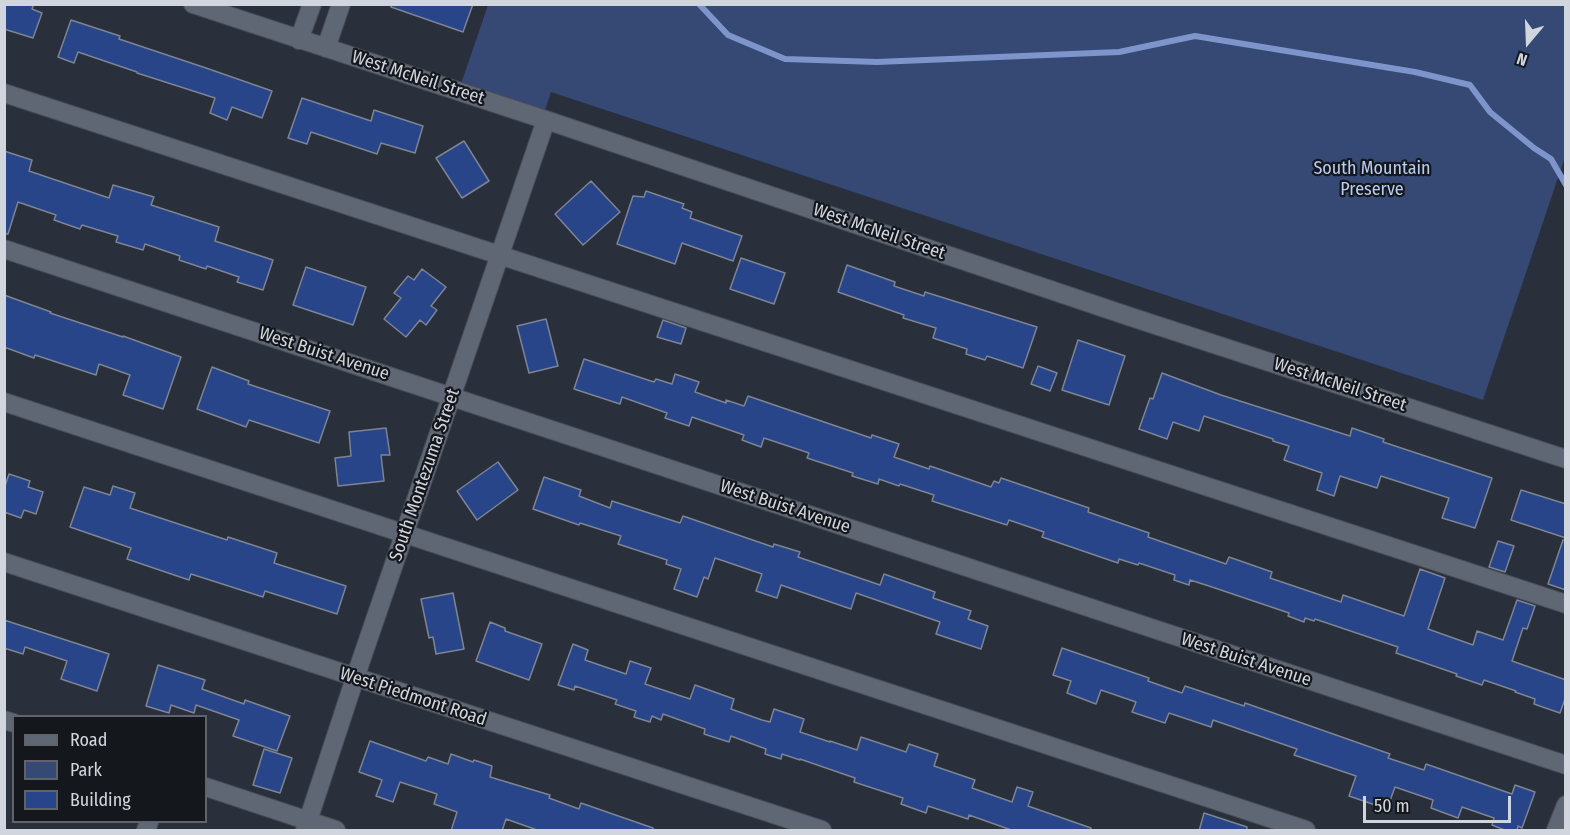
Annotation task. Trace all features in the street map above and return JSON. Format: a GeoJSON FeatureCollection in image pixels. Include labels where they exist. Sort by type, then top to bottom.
{"type":"FeatureCollection","features":[{"type":"Feature","properties":{"kind":"street","name":"West McNeil Street"},"geometry":{"type":"LineString","coordinates":[[193,4],[1566,459]]}},
{"type":"Feature","properties":{"kind":"street"},"geometry":{"type":"LineString","coordinates":[[300,40],[312,4]]}},
{"type":"Feature","properties":{"kind":"street"},"geometry":{"type":"LineString","coordinates":[[326,48],[341,4]]}},
{"type":"Feature","properties":{"kind":"street"},"geometry":{"type":"LineString","coordinates":[[4,93],[1566,604]]}},
{"type":"Feature","properties":{"kind":"street","name":"South Montezuma Street"},"geometry":{"type":"LineString","coordinates":[[306,826],[546,120]]}},
{"type":"Feature","properties":{"kind":"street","name":"West Buist Avenue"},"geometry":{"type":"LineString","coordinates":[[4,249],[1566,765]]}},
{"type":"Feature","properties":{"kind":"street"},"geometry":{"type":"LineString","coordinates":[[4,402],[1306,831]]}},
{"type":"Feature","properties":{"kind":"street","name":"West Piedmont Road"},"geometry":{"type":"LineString","coordinates":[[4,562],[822,831]]}},
{"type":"Feature","properties":{"kind":"street"},"geometry":{"type":"LineString","coordinates":[[207,787],[306,826],[336,831]]}},
{"type":"Feature","properties":{"kind":"green space","name":"South Mountain Preserve"},"geometry":{"type":"Polygon","coordinates":[[[488,5],[1565,5],[1565,157],[1483,400],[551,92],[544,113],[461,84],[488,5]]]}},
{"type":"Feature","properties":{"kind":"building"},"geometry":{"type":"Polygon","coordinates":[[[4,4],[34,4],[32,9],[42,13],[33,38],[4,29],[4,4]]]}},
{"type":"Feature","properties":{"kind":"building"},"geometry":{"type":"Polygon","coordinates":[[[391,4],[473,4],[463,32],[391,7],[391,4]]]}},
{"type":"Feature","properties":{"kind":"building"},"geometry":{"type":"Polygon","coordinates":[[[71,20],[120,36],[119,39],[272,91],[262,118],[232,107],[227,120],[210,113],[215,98],[78,52],[74,63],[58,57],[71,20]]]}},
{"type":"Feature","properties":{"kind":"building"},"geometry":{"type":"Polygon","coordinates":[[[302,98],[371,121],[374,110],[423,126],[415,153],[381,143],[377,154],[311,132],[307,144],[288,138],[302,98]]]}},
{"type":"Feature","properties":{"kind":"building"},"geometry":{"type":"Polygon","coordinates":[[[464,141],[489,181],[462,198],[436,158],[464,141]]]}},
{"type":"Feature","properties":{"kind":"building"},"geometry":{"type":"Polygon","coordinates":[[[4,151],[32,160],[29,171],[109,198],[113,185],[154,197],[151,205],[219,227],[215,241],[273,260],[263,290],[237,282],[239,277],[207,266],[206,269],[179,260],[180,256],[145,244],[143,250],[116,242],[118,236],[82,225],[80,229],[54,220],[56,215],[18,202],[8,234],[4,234],[4,151]]]}},
{"type":"Feature","properties":{"kind":"building"},"geometry":{"type":"Polygon","coordinates":[[[591,181],[620,212],[583,245],[555,214],[591,181]]]}},
{"type":"Feature","properties":{"kind":"building"},"geometry":{"type":"Polygon","coordinates":[[[646,191],[684,204],[682,208],[692,212],[690,218],[742,236],[733,261],[682,243],[675,264],[617,244],[633,196],[644,197],[646,191]]]}},
{"type":"Feature","properties":{"kind":"building"},"geometry":{"type":"Polygon","coordinates":[[[741,258],[785,273],[774,304],[730,289],[741,258]]]}},
{"type":"Feature","properties":{"kind":"building"},"geometry":{"type":"Polygon","coordinates":[[[847,265],[895,282],[894,286],[924,296],[925,292],[1037,327],[1023,368],[987,356],[985,360],[966,354],[967,349],[933,338],[936,328],[903,318],[904,315],[838,292],[847,265]]]}},
{"type":"Feature","properties":{"kind":"building"},"geometry":{"type":"Polygon","coordinates":[[[306,267],[366,287],[353,325],[293,305],[306,267]]]}},
{"type":"Feature","properties":{"kind":"building"},"geometry":{"type":"Polygon","coordinates":[[[422,269],[446,287],[431,306],[437,310],[426,325],[420,320],[406,337],[384,319],[401,298],[394,293],[408,276],[414,280],[422,269]]]}},
{"type":"Feature","properties":{"kind":"building"},"geometry":{"type":"Polygon","coordinates":[[[4,295],[181,357],[163,409],[123,395],[130,375],[99,364],[96,375],[4,347],[4,295]]]}},
{"type":"Feature","properties":{"kind":"building"},"geometry":{"type":"Polygon","coordinates":[[[546,319],[558,366],[529,373],[517,326],[546,319]]]}},
{"type":"Feature","properties":{"kind":"building"},"geometry":{"type":"Polygon","coordinates":[[[663,320],[686,328],[681,344],[657,337],[663,320]]]}},
{"type":"Feature","properties":{"kind":"building"},"geometry":{"type":"Polygon","coordinates":[[[1078,340],[1125,356],[1109,405],[1062,390],[1078,340]]]}},
{"type":"Feature","properties":{"kind":"building"},"geometry":{"type":"Polygon","coordinates":[[[584,359],[654,382],[656,379],[672,384],[675,374],[699,382],[695,392],[726,403],[726,400],[744,406],[748,396],[871,438],[872,435],[899,444],[894,457],[929,469],[930,466],[991,487],[994,481],[999,483],[1001,478],[1089,508],[1088,512],[1149,533],[1148,537],[1226,564],[1229,557],[1272,572],[1270,578],[1341,602],[1343,595],[1404,616],[1420,569],[1445,578],[1428,629],[1473,645],[1477,631],[1503,640],[1517,600],[1535,606],[1527,629],[1523,628],[1512,661],[1566,680],[1566,696],[1560,713],[1534,704],[1535,699],[1516,691],[1484,680],[1482,685],[1456,676],[1457,674],[1396,653],[1398,647],[1315,619],[1314,621],[1305,618],[1304,622],[1288,616],[1289,613],[1209,586],[1190,580],[1189,585],[1174,580],[1175,575],[1139,563],[1138,565],[1119,559],[1118,563],[1042,537],[1044,532],[1009,520],[1007,525],[932,501],[934,495],[900,484],[899,486],[879,479],[878,484],[852,476],[853,473],[807,458],[809,453],[764,438],[761,447],[742,440],[744,435],[692,417],[689,426],[665,418],[667,413],[622,397],[620,404],[574,389],[584,359]]]}},
{"type":"Feature","properties":{"kind":"building"},"geometry":{"type":"Polygon","coordinates":[[[1038,366],[1057,373],[1050,391],[1031,384],[1038,366]]]}},
{"type":"Feature","properties":{"kind":"building"},"geometry":{"type":"Polygon","coordinates":[[[212,367],[249,381],[248,384],[330,411],[319,443],[249,420],[246,427],[197,409],[212,367]]]}},
{"type":"Feature","properties":{"kind":"building"},"geometry":{"type":"Polygon","coordinates":[[[1162,373],[1221,395],[1350,436],[1352,428],[1384,439],[1383,442],[1492,478],[1475,528],[1442,518],[1449,498],[1381,476],[1377,488],[1340,476],[1334,496],[1317,490],[1322,473],[1284,460],[1289,446],[1204,416],[1199,431],[1173,422],[1167,439],[1139,429],[1162,373]]]}},
{"type":"Feature","properties":{"kind":"building"},"geometry":{"type":"Polygon","coordinates":[[[386,428],[390,455],[381,455],[384,481],[338,486],[335,458],[351,456],[349,432],[386,428]]]}},
{"type":"Feature","properties":{"kind":"building"},"geometry":{"type":"Polygon","coordinates":[[[498,462],[518,490],[477,520],[457,491],[498,462]]]}},
{"type":"Feature","properties":{"kind":"building"},"geometry":{"type":"Polygon","coordinates":[[[9,474],[30,481],[28,487],[43,492],[36,514],[24,510],[21,518],[4,512],[4,489],[9,474]]]}},
{"type":"Feature","properties":{"kind":"building"},"geometry":{"type":"Polygon","coordinates":[[[544,477],[581,490],[579,496],[610,508],[612,501],[680,523],[683,516],[773,547],[774,544],[800,552],[798,557],[880,585],[884,574],[935,592],[933,598],[971,611],[968,619],[988,626],[981,649],[936,634],[940,622],[856,593],[851,609],[781,585],[777,598],[756,591],[762,574],[715,558],[708,579],[704,577],[697,597],[674,589],[681,569],[666,564],[667,560],[618,544],[621,536],[580,523],[579,525],[533,509],[544,477]]]}},
{"type":"Feature","properties":{"kind":"building"},"geometry":{"type":"Polygon","coordinates":[[[113,486],[135,493],[130,508],[227,540],[228,537],[277,553],[274,563],[346,586],[337,614],[265,591],[263,597],[191,574],[189,580],[127,559],[131,548],[70,527],[84,487],[110,495],[113,486]]]}},
{"type":"Feature","properties":{"kind":"building"},"geometry":{"type":"Polygon","coordinates":[[[1521,490],[1566,504],[1566,538],[1511,520],[1521,490]]]}},
{"type":"Feature","properties":{"kind":"building"},"geometry":{"type":"Polygon","coordinates":[[[1563,540],[1566,540],[1566,590],[1548,584],[1563,540]]]}},
{"type":"Feature","properties":{"kind":"building"},"geometry":{"type":"Polygon","coordinates":[[[1498,541],[1514,546],[1505,572],[1489,567],[1498,541]]]}},
{"type":"Feature","properties":{"kind":"building"},"geometry":{"type":"Polygon","coordinates":[[[453,593],[464,649],[436,654],[433,637],[429,638],[421,599],[453,593]]]}},
{"type":"Feature","properties":{"kind":"building"},"geometry":{"type":"Polygon","coordinates":[[[4,620],[109,654],[97,691],[61,679],[67,661],[25,647],[23,654],[4,648],[4,620]]]}},
{"type":"Feature","properties":{"kind":"building"},"geometry":{"type":"Polygon","coordinates":[[[490,622],[505,628],[505,631],[542,644],[529,680],[476,661],[490,622]]]}},
{"type":"Feature","properties":{"kind":"building"},"geometry":{"type":"Polygon","coordinates":[[[573,644],[588,650],[585,660],[626,674],[630,661],[651,668],[645,684],[690,699],[695,685],[734,699],[731,709],[762,720],[770,722],[774,709],[804,719],[800,732],[830,742],[857,750],[861,737],[906,752],[909,744],[938,754],[934,766],[975,780],[972,788],[1012,802],[1017,787],[1033,792],[1028,806],[1091,828],[1091,831],[1014,831],[969,815],[968,819],[928,806],[926,813],[901,804],[903,798],[854,782],[855,778],[782,754],[781,759],[765,754],[766,749],[731,736],[729,742],[704,734],[705,729],[663,714],[661,720],[652,716],[650,722],[634,717],[636,711],[615,704],[617,700],[575,686],[574,690],[558,685],[573,644]]]}},
{"type":"Feature","properties":{"kind":"building"},"geometry":{"type":"Polygon","coordinates":[[[1062,648],[1149,678],[1148,681],[1182,693],[1185,686],[1244,706],[1245,703],[1390,754],[1388,758],[1424,770],[1426,764],[1512,794],[1515,785],[1535,792],[1522,828],[1518,826],[1517,831],[1507,831],[1492,825],[1494,818],[1462,807],[1458,818],[1431,808],[1433,800],[1395,787],[1387,809],[1349,796],[1356,776],[1294,755],[1297,749],[1213,720],[1211,727],[1169,713],[1165,723],[1132,712],[1136,702],[1101,690],[1096,704],[1067,693],[1071,681],[1053,675],[1062,648]]]}},
{"type":"Feature","properties":{"kind":"building"},"geometry":{"type":"Polygon","coordinates":[[[158,665],[205,680],[202,689],[244,704],[245,700],[290,716],[277,751],[233,736],[239,720],[196,705],[194,713],[171,705],[169,713],[146,706],[158,665]]]}},
{"type":"Feature","properties":{"kind":"building"},"geometry":{"type":"Polygon","coordinates":[[[370,741],[426,761],[428,757],[448,764],[451,754],[473,762],[474,760],[492,766],[490,777],[550,795],[549,798],[579,809],[581,803],[653,828],[653,831],[540,831],[506,819],[502,831],[451,831],[457,812],[434,804],[437,794],[400,782],[393,802],[376,796],[382,780],[359,772],[370,741]]]}},
{"type":"Feature","properties":{"kind":"building"},"geometry":{"type":"Polygon","coordinates":[[[264,749],[292,758],[280,793],[253,785],[264,749]]]}},
{"type":"Feature","properties":{"kind":"building"},"geometry":{"type":"Polygon","coordinates":[[[1204,813],[1247,827],[1247,831],[1199,831],[1204,813]]]}},
{"type":"Feature","properties":{"kind":"waterway"},"geometry":{"type":"LineString","coordinates":[[699,4],[728,35],[785,59],[877,62],[1119,52],[1195,36],[1415,72],[1470,85],[1490,112],[1551,159],[1566,185]]}}]}
